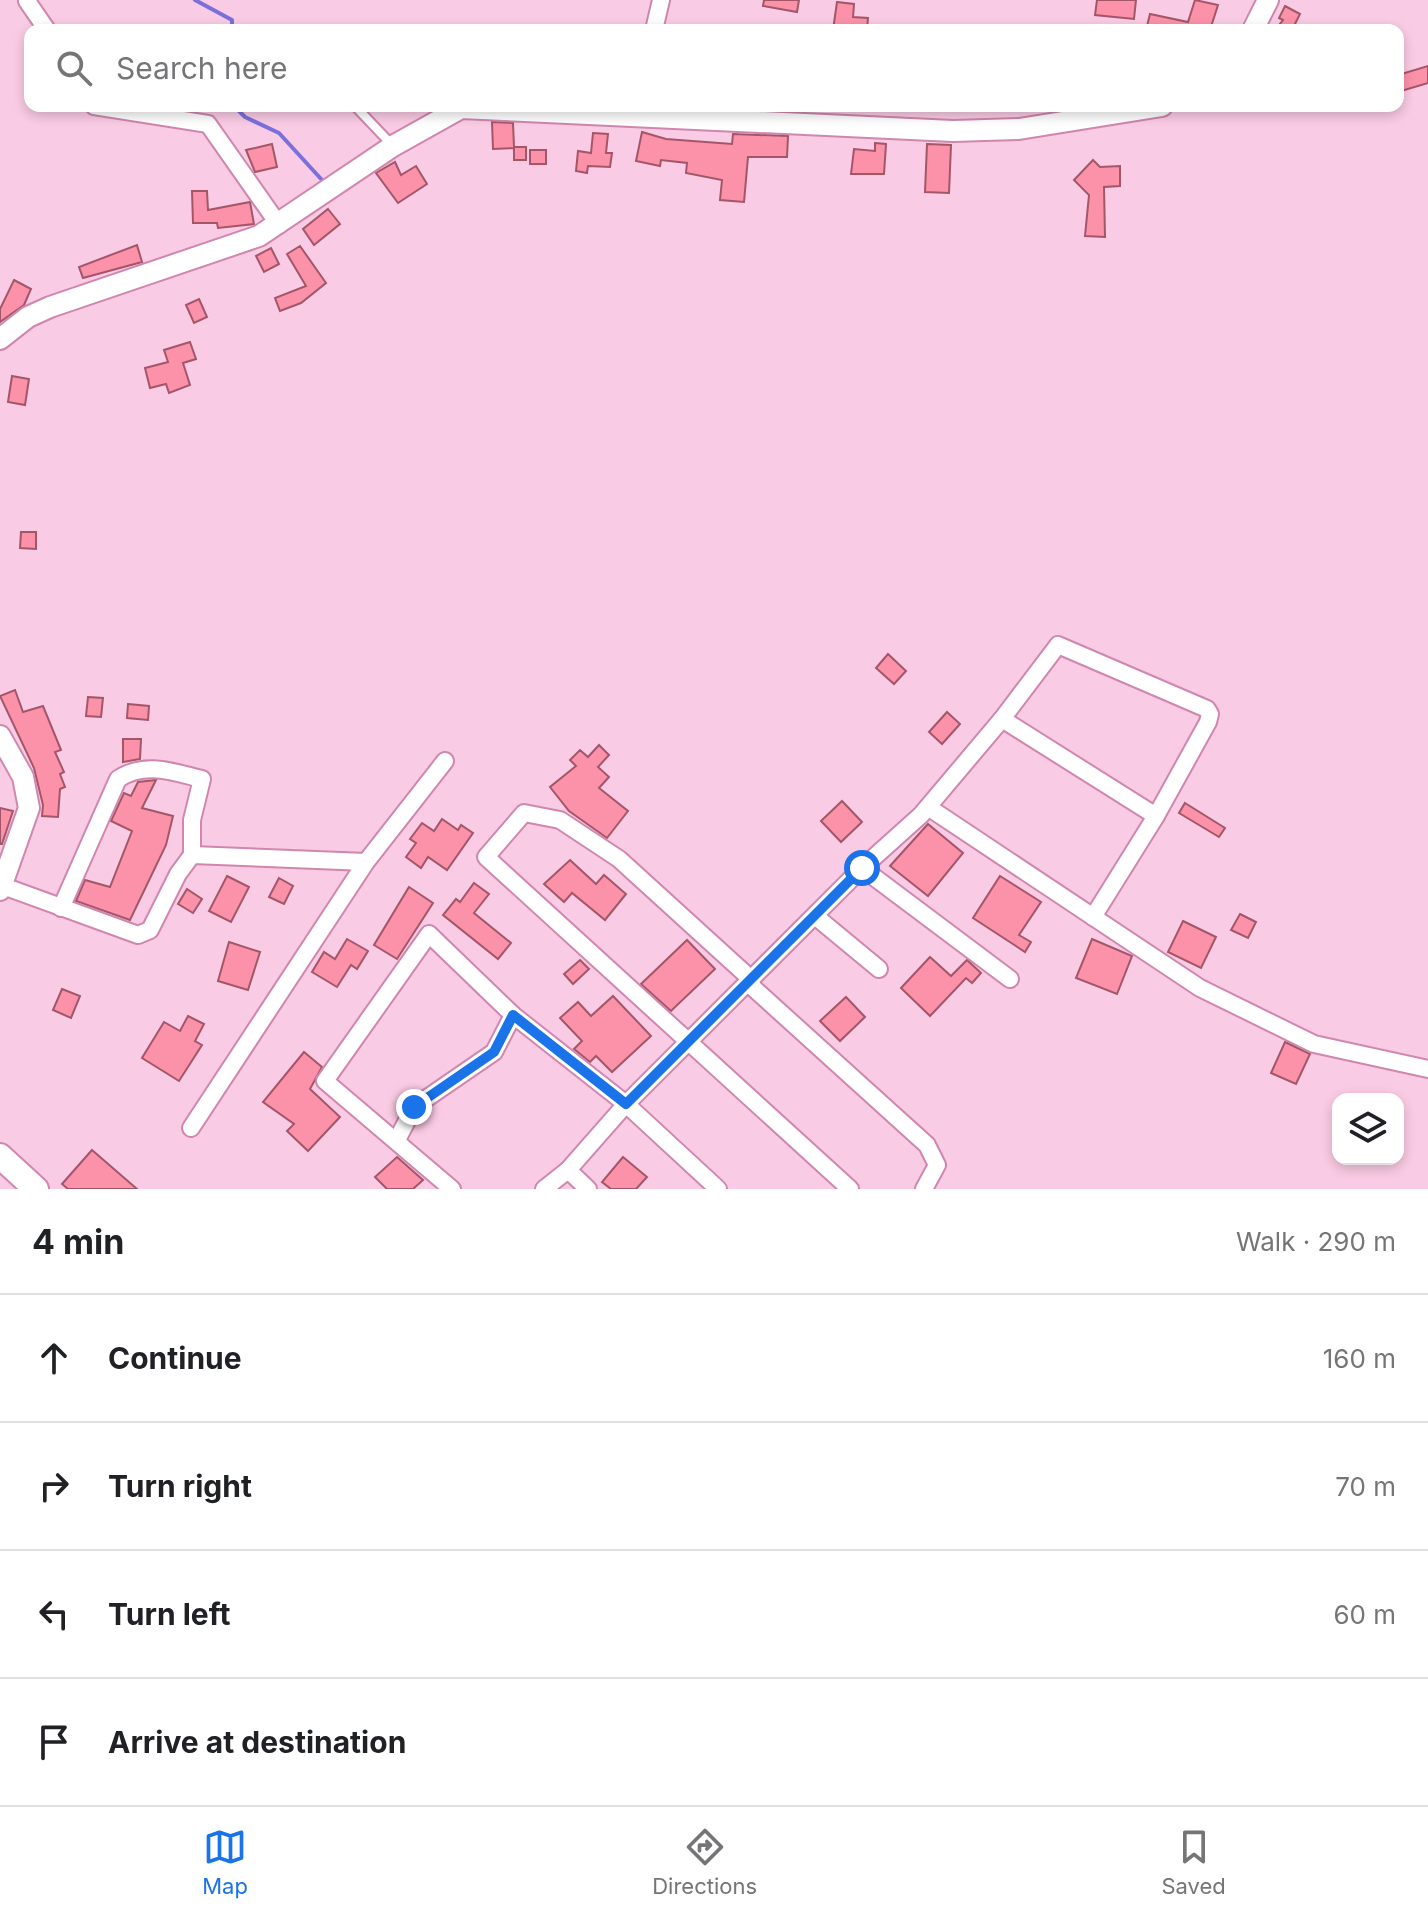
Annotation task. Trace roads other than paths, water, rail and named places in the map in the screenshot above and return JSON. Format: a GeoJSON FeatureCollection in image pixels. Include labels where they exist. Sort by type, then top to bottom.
{"type":"FeatureCollection","features":[{"type":"Feature","properties":{"kind":"main road"},"geometry":{"type":"LineString","coordinates":[[0,1156],[36,1189]]}},
{"type":"Feature","properties":{"kind":"street"},"geometry":{"type":"LineString","coordinates":[[655,24],[661,0]]}},
{"type":"Feature","properties":{"kind":"street"},"geometry":{"type":"LineString","coordinates":[[1256,24],[1268,0]]}},
{"type":"Feature","properties":{"kind":"street"},"geometry":{"type":"LineString","coordinates":[[27,1],[43,24]]}},
{"type":"Feature","properties":{"kind":"street"},"geometry":{"type":"LineString","coordinates":[[132,112],[208,124],[279,225]]}},
{"type":"Feature","properties":{"kind":"street"},"geometry":{"type":"LineString","coordinates":[[0,339],[28,317],[50,307],[189,262],[279,225],[393,146],[454,112]]}},
{"type":"Feature","properties":{"kind":"street"},"geometry":{"type":"LineString","coordinates":[[664,112],[953,131],[1019,129],[1125,112]]}},
{"type":"Feature","properties":{"kind":"street"},"geometry":{"type":"LineString","coordinates":[[544,1189],[568,1170],[626,1104],[862,868],[928,807],[1002,719],[1058,645],[1207,709],[1210,714],[1156,816],[1093,917]]}},
{"type":"Feature","properties":{"kind":"street"},"geometry":{"type":"LineString","coordinates":[[1002,719],[1156,816]]}},
{"type":"Feature","properties":{"kind":"street"},"geometry":{"type":"LineString","coordinates":[[0,736],[23,777],[29,808],[1,888],[127,933],[150,930],[178,874],[192,855],[192,820],[202,779],[158,768],[129,772],[118,779],[61,908]]}},
{"type":"Feature","properties":{"kind":"street"},"geometry":{"type":"LineString","coordinates":[[191,1128],[366,862],[445,761]]}},
{"type":"Feature","properties":{"kind":"street"},"geometry":{"type":"LineString","coordinates":[[928,807],[1200,988],[1314,1044],[1428,1069]]}},
{"type":"Feature","properties":{"kind":"street"},"geometry":{"type":"LineString","coordinates":[[850,1189],[486,857],[524,813],[560,820],[619,859],[927,1145],[937,1165],[924,1189]]}},
{"type":"Feature","properties":{"kind":"street"},"geometry":{"type":"LineString","coordinates":[[192,855],[366,862]]}},
{"type":"Feature","properties":{"kind":"street"},"geometry":{"type":"LineString","coordinates":[[862,868],[1010,979]]}},
{"type":"Feature","properties":{"kind":"street"},"geometry":{"type":"LineString","coordinates":[[815,916],[879,969]]}},
{"type":"Feature","properties":{"kind":"street"},"geometry":{"type":"LineString","coordinates":[[452,1189],[325,1081],[429,934],[513,1015],[626,1104],[718,1189]]}},
{"type":"Feature","properties":{"kind":"street"},"geometry":{"type":"LineString","coordinates":[[397,1140],[414,1107],[494,1052],[513,1015]]}},
{"type":"Feature","properties":{"kind":"street"},"geometry":{"type":"LineString","coordinates":[[568,1170],[588,1189]]}},
{"type":"Feature","properties":{"kind":"lane"},"geometry":{"type":"LineString","coordinates":[[361,112],[393,146]]}},
{"type":"Feature","properties":{"kind":"waterway"},"geometry":{"type":"LineString","coordinates":[[195,0],[232,20],[232,24]]}},
{"type":"Feature","properties":{"kind":"waterway"},"geometry":{"type":"LineString","coordinates":[[240,112],[279,133],[322,180]]}}]}
